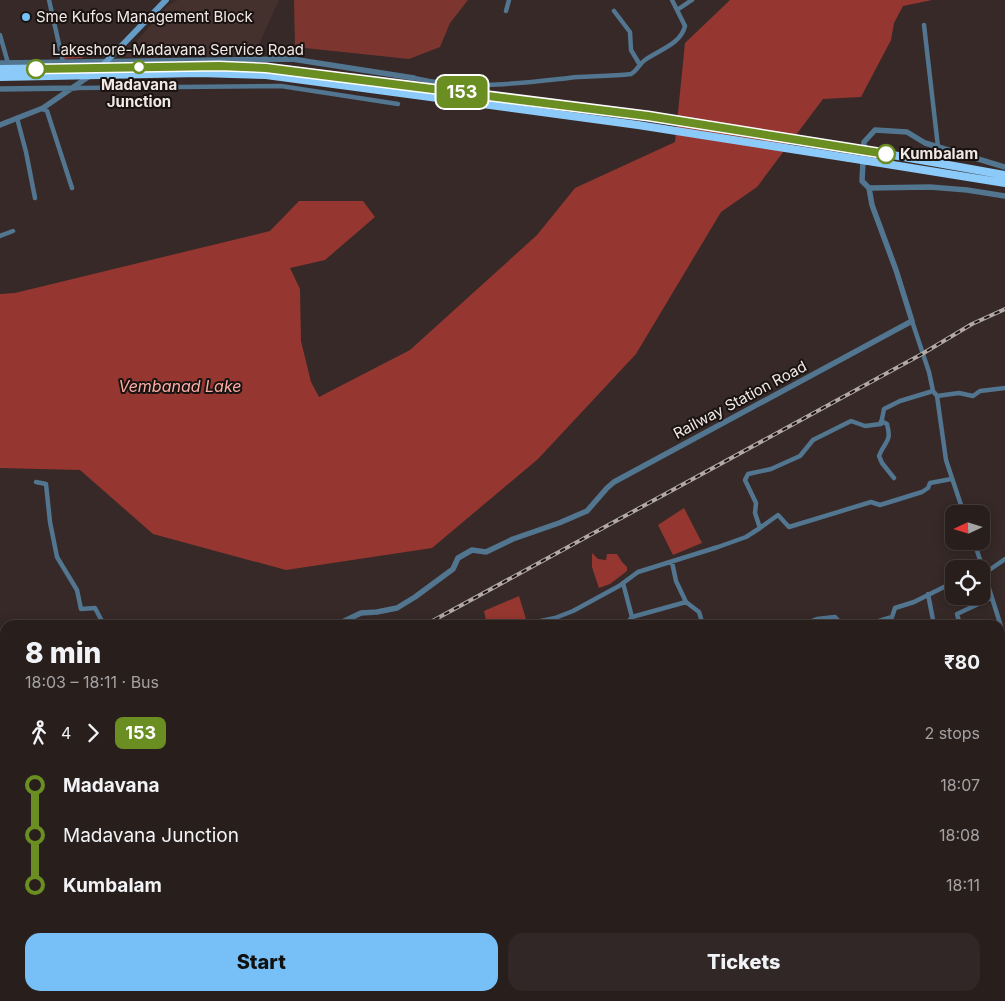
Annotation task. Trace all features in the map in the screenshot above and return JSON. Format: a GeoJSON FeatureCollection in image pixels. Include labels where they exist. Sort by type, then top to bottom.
{"type":"FeatureCollection","features":[{"type":"Feature","properties":{"kind":"highway"},"geometry":{"type":"LineString","coordinates":[[0,69],[219,66],[266,68],[648,116],[820,142],[1005,175]]}},
{"type":"Feature","properties":{"kind":"highway"},"geometry":{"type":"LineString","coordinates":[[91,75],[101,67]]}},
{"type":"Feature","properties":{"kind":"highway"},"geometry":{"type":"LineString","coordinates":[[0,77],[217,74],[266,76],[638,125],[1005,183]]}},
{"type":"Feature","properties":{"kind":"main road"},"geometry":{"type":"LineString","coordinates":[[101,67],[109,61],[166,0]]}},
{"type":"Feature","properties":{"kind":"street"},"geometry":{"type":"LineString","coordinates":[[49,0],[63,62]]}},
{"type":"Feature","properties":{"kind":"street"},"geometry":{"type":"LineString","coordinates":[[506,11],[509,0]]}},
{"type":"Feature","properties":{"kind":"street"},"geometry":{"type":"LineString","coordinates":[[414,78],[431,82],[509,85],[631,74],[636,72],[640,65],[683,34],[685,26],[672,0]]}},
{"type":"Feature","properties":{"kind":"street"},"geometry":{"type":"LineString","coordinates":[[677,10],[692,0]]}},
{"type":"Feature","properties":{"kind":"street"},"geometry":{"type":"LineString","coordinates":[[614,11],[630,32],[631,50],[640,65]]}},
{"type":"Feature","properties":{"kind":"street"},"geometry":{"type":"LineString","coordinates":[[924,25],[938,147]]}},
{"type":"Feature","properties":{"kind":"street"},"geometry":{"type":"LineString","coordinates":[[0,35],[8,63]]}},
{"type":"Feature","properties":{"kind":"street","name":"Lakeshore-Madavana Service Road"},"geometry":{"type":"LineString","coordinates":[[0,63],[292,59],[414,78]]}},
{"type":"Feature","properties":{"kind":"street"},"geometry":{"type":"LineString","coordinates":[[0,125],[42,109],[75,88],[91,75]]}},
{"type":"Feature","properties":{"kind":"street"},"geometry":{"type":"LineString","coordinates":[[0,89],[281,86],[398,104]]}},
{"type":"Feature","properties":{"kind":"street"},"geometry":{"type":"LineString","coordinates":[[42,109],[47,111],[72,188]]}},
{"type":"Feature","properties":{"kind":"street"},"geometry":{"type":"LineString","coordinates":[[17,118],[35,198]]}},
{"type":"Feature","properties":{"kind":"street"},"geometry":{"type":"LineString","coordinates":[[961,505],[946,460],[937,396],[933,391],[929,372],[896,270],[872,205],[869,188],[862,181],[864,142],[874,130],[907,132],[925,143],[1005,166]]}},
{"type":"Feature","properties":{"kind":"street"},"geometry":{"type":"LineString","coordinates":[[869,188],[930,186],[1005,196]]}},
{"type":"Feature","properties":{"kind":"street"},"geometry":{"type":"LineString","coordinates":[[0,236],[13,231]]}},
{"type":"Feature","properties":{"kind":"street","name":"Railway Station Road"},"geometry":{"type":"LineString","coordinates":[[346,620],[361,613],[397,608],[452,569],[458,558],[472,550],[486,552],[513,539],[587,511],[614,482],[912,321]]}},
{"type":"Feature","properties":{"kind":"street"},"geometry":{"type":"LineString","coordinates":[[937,396],[959,393],[973,396],[980,391],[1005,388]]}},
{"type":"Feature","properties":{"kind":"street"},"geometry":{"type":"LineString","coordinates":[[760,528],[755,513],[756,503],[745,480],[748,474],[771,469],[800,456],[814,440],[851,421],[865,426],[881,424],[884,409],[900,401],[933,391]]}},
{"type":"Feature","properties":{"kind":"street"},"geometry":{"type":"LineString","coordinates":[[881,422],[887,424],[890,436],[879,456],[894,478]]}},
{"type":"Feature","properties":{"kind":"street"},"geometry":{"type":"LineString","coordinates":[[546,620],[573,611],[623,583],[638,572],[746,536],[778,515],[789,527],[871,502],[880,505],[922,492],[928,488],[930,483],[951,479]]}},
{"type":"Feature","properties":{"kind":"street"},"geometry":{"type":"LineString","coordinates":[[36,482],[46,484],[50,522],[57,557],[77,590],[81,609],[95,608],[101,620]]}},
{"type":"Feature","properties":{"kind":"street"},"geometry":{"type":"LineString","coordinates":[[990,570],[1005,559]]}},
{"type":"Feature","properties":{"kind":"street"},"geometry":{"type":"LineString","coordinates":[[672,562],[676,581],[686,602],[699,612],[701,620]]}},
{"type":"Feature","properties":{"kind":"street"},"geometry":{"type":"LineString","coordinates":[[623,583],[633,620]]}},
{"type":"Feature","properties":{"kind":"street"},"geometry":{"type":"LineString","coordinates":[[880,620],[892,616],[895,608],[914,602],[945,586]]}},
{"type":"Feature","properties":{"kind":"street"},"geometry":{"type":"LineString","coordinates":[[928,594],[933,620]]}},
{"type":"Feature","properties":{"kind":"street"},"geometry":{"type":"LineString","coordinates":[[990,594],[999,620]]}},
{"type":"Feature","properties":{"kind":"street"},"geometry":{"type":"LineString","coordinates":[[959,620],[957,614],[991,598]]}},
{"type":"Feature","properties":{"kind":"street"},"geometry":{"type":"LineString","coordinates":[[630,620],[632,617],[686,602]]}},
{"type":"Feature","properties":{"kind":"street"},"geometry":{"type":"LineString","coordinates":[[814,620],[835,617],[838,620]]}},
{"type":"Feature","properties":{"kind":"shaded area"},"geometry":{"type":"Polygon","coordinates":[[[178,0],[279,0],[254,55],[123,57],[167,6],[178,0]]]}},
{"type":"Feature","properties":{"kind":"shaded area"},"geometry":{"type":"Polygon","coordinates":[[[294,0],[468,0],[450,23],[440,47],[409,59],[295,47],[294,0]]]}},
{"type":"Feature","properties":{"kind":"water","name":"Vembanad Lake"},"geometry":{"type":"Polygon","coordinates":[[[730,0],[932,0],[903,6],[894,23],[891,40],[861,97],[823,99],[757,187],[721,212],[636,354],[538,459],[432,548],[286,570],[153,534],[80,470],[0,468],[0,294],[15,293],[270,231],[299,201],[363,201],[375,217],[325,260],[290,268],[300,289],[301,341],[311,382],[319,397],[410,350],[537,235],[575,188],[675,142],[685,43],[730,0]]]}},
{"type":"Feature","properties":{"kind":"water"},"geometry":{"type":"Polygon","coordinates":[[[684,508],[702,543],[673,555],[658,525],[684,508]]]}},
{"type":"Feature","properties":{"kind":"water"},"geometry":{"type":"Polygon","coordinates":[[[592,553],[598,559],[606,560],[607,554],[617,554],[627,567],[627,571],[610,584],[599,588],[592,567],[592,553]]]}},
{"type":"Feature","properties":{"kind":"water"},"geometry":{"type":"Polygon","coordinates":[[[519,596],[526,619],[486,620],[484,611],[519,596]]]}},
{"type":"Feature","properties":{"kind":"waterway"},"geometry":{"type":"LineString","coordinates":[[63,58],[82,57]]}},
{"type":"Feature","properties":{"kind":"railway"},"geometry":{"type":"LineString","coordinates":[[434,620],[922,354],[972,324],[1005,309]]}},
{"type":"Feature","properties":{"kind":"bus line","name":"153"},"geometry":{"type":"LineString","coordinates":[[36,69],[219,66],[266,68],[648,116],[886,154]]}},
{"type":"Feature","properties":{"kind":"place","name":"Sme Kufos Management Block"},"geometry":{"type":"Point","coordinates":[26,17]}},
{"type":"Feature","properties":{"kind":"place","name":"Madavana Junction"},"geometry":{"type":"Point","coordinates":[139,67]}},
{"type":"Feature","properties":{"kind":"place","name":"Kumbalam"},"geometry":{"type":"Point","coordinates":[886,154]}}]}
